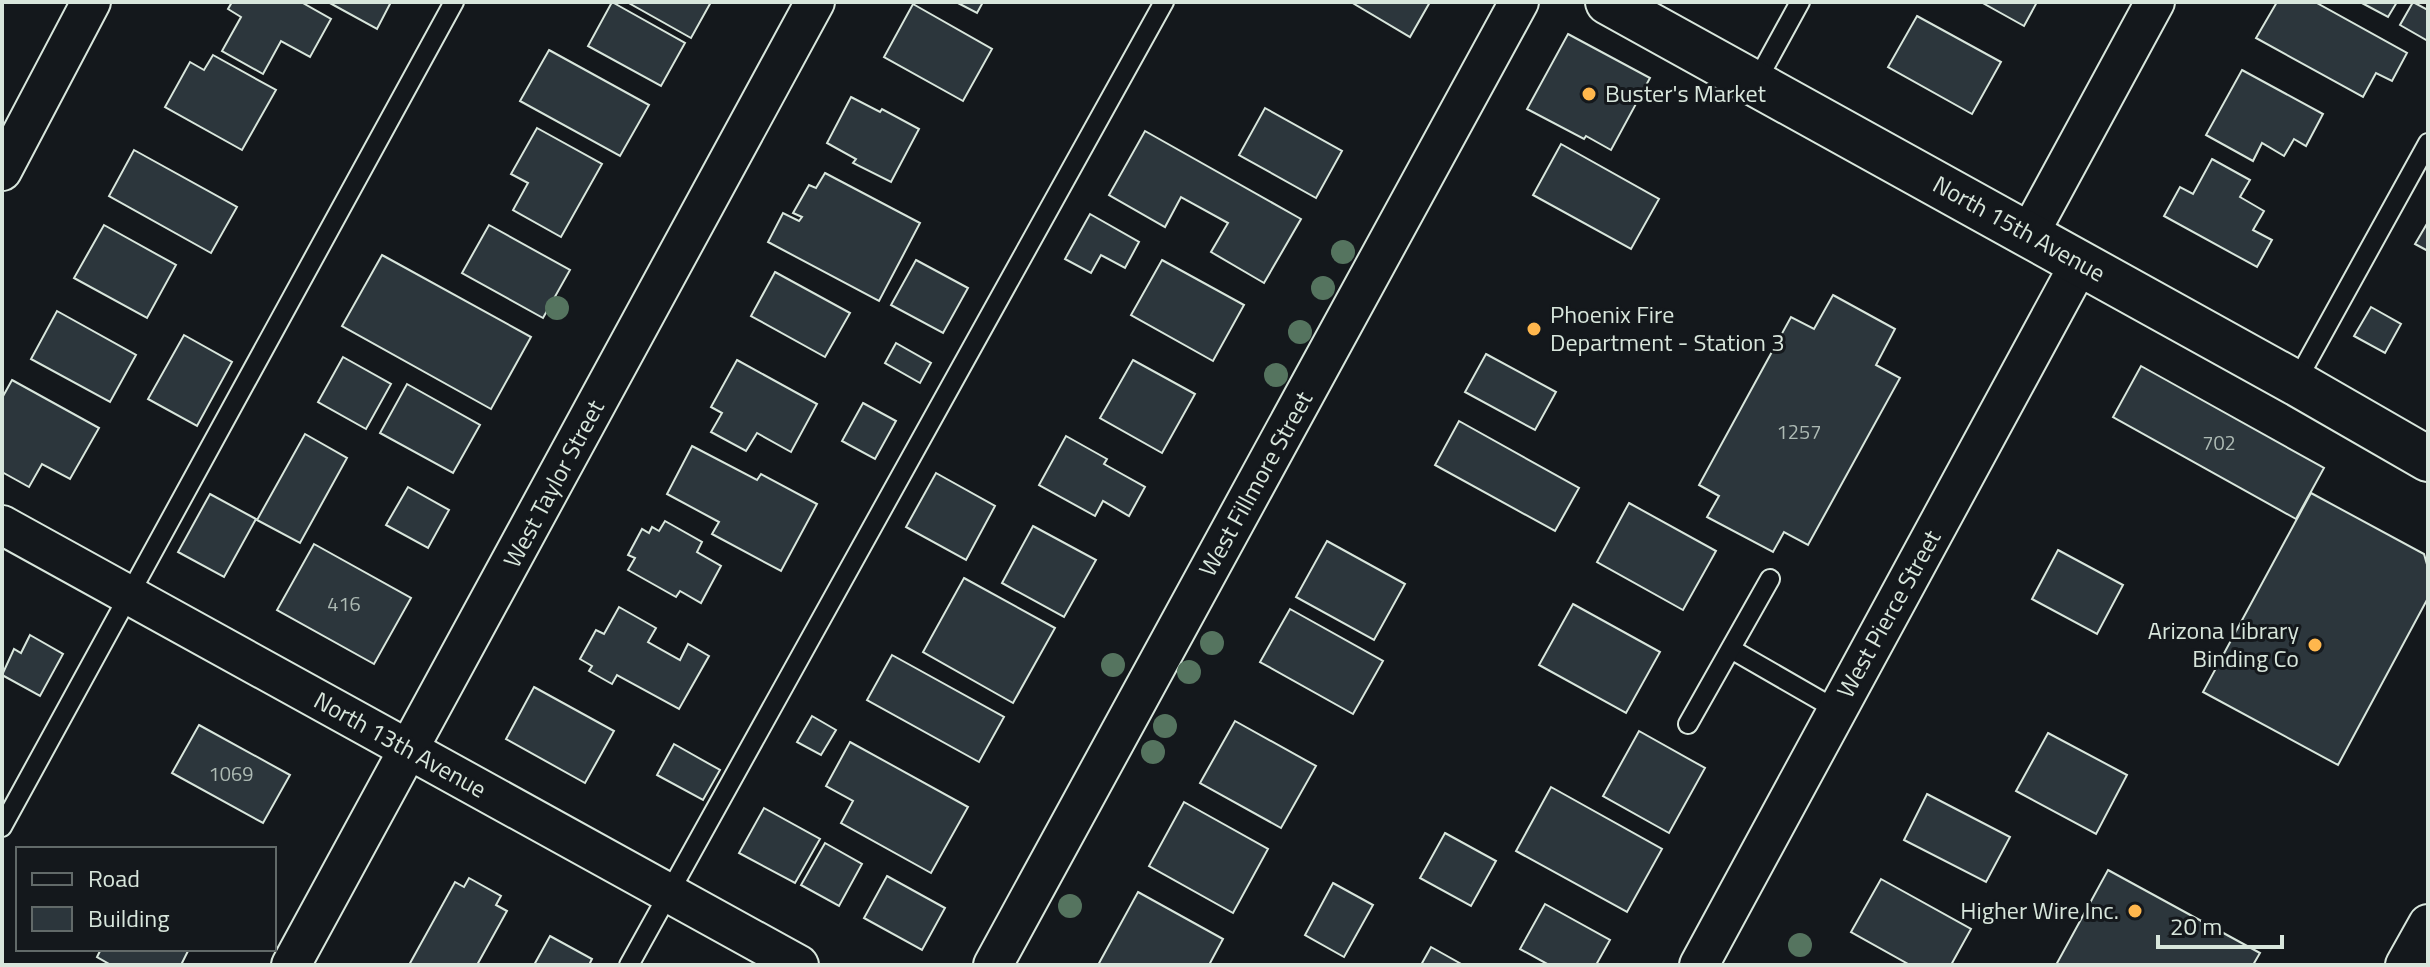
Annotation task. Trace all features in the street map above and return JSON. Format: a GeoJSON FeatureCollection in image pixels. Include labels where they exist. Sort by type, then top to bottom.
{"type":"FeatureCollection","features":[{"type":"Feature","properties":{"kind":"street"},"geometry":{"type":"LineString","coordinates":[[2,171],[91,2]]}},
{"type":"Feature","properties":{"kind":"street","name":"West Taylor Street"},"geometry":{"type":"LineString","coordinates":[[291,965],[815,2]]}},
{"type":"Feature","properties":{"kind":"street","name":"West Fillmore Street"},"geometry":{"type":"LineString","coordinates":[[993,965],[1519,2]]}},
{"type":"Feature","properties":{"kind":"street","name":"North 15th Avenue"},"geometry":{"type":"LineString","coordinates":[[1608,2],[2428,459]]}},
{"type":"Feature","properties":{"kind":"street"},"geometry":{"type":"LineString","coordinates":[[2029,234],[2155,2]]}},
{"type":"Feature","properties":{"kind":"street","name":"West Pierce Street"},"geometry":{"type":"LineString","coordinates":[[1699,965],[2080,263]]}},
{"type":"Feature","properties":{"kind":"street","name":"North 13th Avenue"},"geometry":{"type":"LineString","coordinates":[[2,525],[799,965]]}},
{"type":"Feature","properties":{"kind":"street"},"geometry":{"type":"LineString","coordinates":[[2405,965],[2428,924]]}},
{"type":"Feature","properties":{"kind":"lane"},"geometry":{"type":"LineString","coordinates":[[2,827],[454,2]]}},
{"type":"Feature","properties":{"kind":"lane"},"geometry":{"type":"LineString","coordinates":[[629,965],[1164,2]]}},
{"type":"Feature","properties":{"kind":"lane"},"geometry":{"type":"LineString","coordinates":[[1755,84],[1800,2]]}},
{"type":"Feature","properties":{"kind":"lane"},"geometry":{"type":"LineString","coordinates":[[2296,383],[2428,143]]}},
{"type":"Feature","properties":{"kind":"lane"},"geometry":{"type":"LineString","coordinates":[[1688,724],[1770,579]]}},
{"type":"Feature","properties":{"kind":"lane"},"geometry":{"type":"LineString","coordinates":[[1731,649],[1837,710]]}},
{"type":"Feature","properties":{"kind":"building"},"geometry":{"type":"Polygon","coordinates":[[[232,2],[301,2],[331,19],[310,57],[281,41],[263,74],[222,51],[241,17],[228,9],[232,2]]]}},
{"type":"Feature","properties":{"kind":"building"},"geometry":{"type":"Polygon","coordinates":[[[328,2],[391,2],[377,29],[328,2]]]}},
{"type":"Feature","properties":{"kind":"building"},"geometry":{"type":"Polygon","coordinates":[[[612,2],[685,43],[661,86],[588,46],[612,2]]]}},
{"type":"Feature","properties":{"kind":"building"},"geometry":{"type":"Polygon","coordinates":[[[627,2],[711,2],[691,38],[627,2]]]}},
{"type":"Feature","properties":{"kind":"building"},"geometry":{"type":"Polygon","coordinates":[[[956,2],[983,2],[977,13],[956,2]]]}},
{"type":"Feature","properties":{"kind":"building"},"geometry":{"type":"Polygon","coordinates":[[[1351,2],[1430,2],[1410,37],[1351,2]]]}},
{"type":"Feature","properties":{"kind":"building"},"geometry":{"type":"Polygon","coordinates":[[[1981,2],[2037,2],[2024,26],[1981,2]]]}},
{"type":"Feature","properties":{"kind":"building"},"geometry":{"type":"Polygon","coordinates":[[[2277,2],[2315,2],[2407,53],[2392,81],[2376,73],[2363,97],[2256,38],[2277,2]]]}},
{"type":"Feature","properties":{"kind":"building"},"geometry":{"type":"Polygon","coordinates":[[[2360,2],[2397,2],[2388,17],[2360,2]]]}},
{"type":"Feature","properties":{"kind":"building"},"geometry":{"type":"Polygon","coordinates":[[[2413,2],[2428,10],[2428,41],[2400,25],[2413,2]]]}},
{"type":"Feature","properties":{"kind":"building"},"geometry":{"type":"Polygon","coordinates":[[[913,4],[992,49],[963,101],[884,57],[913,4]]]}},
{"type":"Feature","properties":{"kind":"building"},"geometry":{"type":"Polygon","coordinates":[[[1917,16],[2001,62],[1972,114],[1888,67],[1917,16]]]}},
{"type":"Feature","properties":{"kind":"building","name":"Buster's Market"},"geometry":{"type":"Polygon","coordinates":[[[1568,34],[1650,78],[1611,150],[1527,109],[1568,34]]]}},
{"type":"Feature","properties":{"kind":"building"},"geometry":{"type":"Polygon","coordinates":[[[549,50],[649,105],[620,156],[520,101],[549,50]]]}},
{"type":"Feature","properties":{"kind":"building"},"geometry":{"type":"Polygon","coordinates":[[[213,55],[276,90],[242,150],[165,107],[190,62],[204,70],[213,55]]]}},
{"type":"Feature","properties":{"kind":"building"},"geometry":{"type":"Polygon","coordinates":[[[2242,70],[2323,114],[2306,146],[2294,139],[2284,156],[2262,143],[2253,161],[2206,135],[2242,70]]]}},
{"type":"Feature","properties":{"kind":"building"},"geometry":{"type":"Polygon","coordinates":[[[851,97],[919,129],[891,182],[853,163],[856,159],[827,143],[851,97]]]}},
{"type":"Feature","properties":{"kind":"building"},"geometry":{"type":"Polygon","coordinates":[[[1265,108],[1342,151],[1316,198],[1239,155],[1265,108]]]}},
{"type":"Feature","properties":{"kind":"building"},"geometry":{"type":"Polygon","coordinates":[[[537,128],[602,164],[561,237],[513,210],[528,183],[511,174],[537,128]]]}},
{"type":"Feature","properties":{"kind":"building"},"geometry":{"type":"Polygon","coordinates":[[[1145,131],[1301,219],[1264,283],[1211,252],[1228,223],[1181,197],[1165,227],[1109,195],[1145,131]]]}},
{"type":"Feature","properties":{"kind":"building"},"geometry":{"type":"Polygon","coordinates":[[[1561,144],[1659,199],[1631,249],[1533,195],[1561,144]]]}},
{"type":"Feature","properties":{"kind":"building"},"geometry":{"type":"Polygon","coordinates":[[[134,150],[237,207],[211,253],[109,196],[134,150]]]}},
{"type":"Feature","properties":{"kind":"building"},"geometry":{"type":"Polygon","coordinates":[[[2212,159],[2250,180],[2240,197],[2264,211],[2253,230],[2272,240],[2257,267],[2164,216],[2180,187],[2193,194],[2212,159]]]}},
{"type":"Feature","properties":{"kind":"building"},"geometry":{"type":"Polygon","coordinates":[[[825,173],[920,223],[879,301],[768,242],[783,213],[799,221],[802,217],[793,213],[809,185],[816,188],[825,173]]]}},
{"type":"Feature","properties":{"kind":"building"},"geometry":{"type":"Polygon","coordinates":[[[1090,214],[1139,242],[1125,268],[1101,255],[1091,273],[1065,259],[1090,214]]]}},
{"type":"Feature","properties":{"kind":"building"},"geometry":{"type":"Polygon","coordinates":[[[2428,222],[2428,251],[2415,244],[2428,222]]]}},
{"type":"Feature","properties":{"kind":"building"},"geometry":{"type":"Polygon","coordinates":[[[104,225],[176,265],[147,318],[74,278],[104,225]]]}},
{"type":"Feature","properties":{"kind":"building"},"geometry":{"type":"Polygon","coordinates":[[[489,225],[570,270],[543,318],[462,273],[489,225]]]}},
{"type":"Feature","properties":{"kind":"building"},"geometry":{"type":"Polygon","coordinates":[[[382,255],[531,337],[491,409],[342,326],[382,255]]]}},
{"type":"Feature","properties":{"kind":"building"},"geometry":{"type":"Polygon","coordinates":[[[916,260],[968,288],[943,333],[891,305],[916,260]]]}},
{"type":"Feature","properties":{"kind":"building"},"geometry":{"type":"Polygon","coordinates":[[[1162,260],[1244,305],[1213,361],[1131,315],[1162,260]]]}},
{"type":"Feature","properties":{"kind":"building"},"geometry":{"type":"Polygon","coordinates":[[[775,272],[850,313],[825,357],[751,316],[775,272]]]}},
{"type":"Feature","properties":{"kind":"building","name":"Phoenix Fire Department - Station 3"},"geometry":{"type":"Polygon","coordinates":[[[1833,295],[1895,329],[1876,365],[1900,378],[1808,545],[1784,532],[1773,552],[1707,517],[1719,496],[1699,485],[1791,317],[1814,329],[1833,295]]]}},
{"type":"Feature","properties":{"kind":"building"},"geometry":{"type":"Polygon","coordinates":[[[2371,307],[2401,324],[2385,353],[2354,336],[2371,307]]]}},
{"type":"Feature","properties":{"kind":"building"},"geometry":{"type":"Polygon","coordinates":[[[57,311],[136,355],[110,402],[31,359],[57,311]]]}},
{"type":"Feature","properties":{"kind":"building"},"geometry":{"type":"Polygon","coordinates":[[[184,335],[232,362],[197,426],[148,399],[184,335]]]}},
{"type":"Feature","properties":{"kind":"building"},"geometry":{"type":"Polygon","coordinates":[[[896,343],[931,363],[920,383],[885,363],[896,343]]]}},
{"type":"Feature","properties":{"kind":"building"},"geometry":{"type":"Polygon","coordinates":[[[1486,354],[1556,392],[1535,430],[1465,392],[1486,354]]]}},
{"type":"Feature","properties":{"kind":"building"},"geometry":{"type":"Polygon","coordinates":[[[343,357],[391,384],[366,429],[318,402],[343,357]]]}},
{"type":"Feature","properties":{"kind":"building"},"geometry":{"type":"Polygon","coordinates":[[[737,360],[817,404],[791,452],[757,433],[746,451],[711,432],[722,413],[711,407],[737,360]]]}},
{"type":"Feature","properties":{"kind":"building"},"geometry":{"type":"Polygon","coordinates":[[[1133,360],[1195,394],[1162,453],[1100,418],[1133,360]]]}},
{"type":"Feature","properties":{"kind":"building"},"geometry":{"type":"Polygon","coordinates":[[[2141,366],[2324,468],[2296,519],[2113,417],[2141,366]]]}},
{"type":"Feature","properties":{"kind":"building"},"geometry":{"type":"Polygon","coordinates":[[[12,380],[99,428],[70,479],[42,464],[29,487],[2,472],[2,398],[12,380]]]}},
{"type":"Feature","properties":{"kind":"building"},"geometry":{"type":"Polygon","coordinates":[[[407,384],[480,425],[453,473],[380,433],[407,384]]]}},
{"type":"Feature","properties":{"kind":"building"},"geometry":{"type":"Polygon","coordinates":[[[863,403],[896,421],[875,459],[842,441],[863,403]]]}},
{"type":"Feature","properties":{"kind":"building"},"geometry":{"type":"Polygon","coordinates":[[[1459,421],[1579,488],[1555,531],[1435,465],[1459,421]]]}},
{"type":"Feature","properties":{"kind":"building"},"geometry":{"type":"Polygon","coordinates":[[[305,434],[347,458],[300,543],[257,520],[305,434]]]}},
{"type":"Feature","properties":{"kind":"building"},"geometry":{"type":"Polygon","coordinates":[[[1066,436],[1107,459],[1104,464],[1145,487],[1129,516],[1103,501],[1095,516],[1039,485],[1066,436]]]}},
{"type":"Feature","properties":{"kind":"building"},"geometry":{"type":"Polygon","coordinates":[[[692,446],[757,480],[761,474],[817,504],[781,571],[712,534],[719,522],[667,494],[692,446]]]}},
{"type":"Feature","properties":{"kind":"building"},"geometry":{"type":"Polygon","coordinates":[[[936,473],[995,506],[966,560],[906,527],[936,473]]]}},
{"type":"Feature","properties":{"kind":"building"},"geometry":{"type":"Polygon","coordinates":[[[408,487],[449,510],[428,548],[386,525],[408,487]]]}},
{"type":"Feature","properties":{"kind":"building","name":"Arizona Library Binding Co"},"geometry":{"type":"Polygon","coordinates":[[[2311,493],[2424,554],[2428,568],[2428,598],[2338,765],[2203,692],[2311,493]]]}},
{"type":"Feature","properties":{"kind":"building"},"geometry":{"type":"Polygon","coordinates":[[[210,494],[256,519],[224,577],[178,552],[210,494]]]}},
{"type":"Feature","properties":{"kind":"building"},"geometry":{"type":"Polygon","coordinates":[[[1629,503],[1716,551],[1683,610],[1597,562],[1629,503]]]}},
{"type":"Feature","properties":{"kind":"building"},"geometry":{"type":"Polygon","coordinates":[[[665,521],[702,542],[697,552],[721,566],[701,603],[680,591],[676,597],[628,570],[635,558],[628,555],[642,529],[649,533],[652,527],[659,531],[665,521]]]}},
{"type":"Feature","properties":{"kind":"building"},"geometry":{"type":"Polygon","coordinates":[[[1033,526],[1096,560],[1064,617],[1002,583],[1033,526]]]}},
{"type":"Feature","properties":{"kind":"building"},"geometry":{"type":"Polygon","coordinates":[[[1327,541],[1405,584],[1374,640],[1296,597],[1327,541]]]}},
{"type":"Feature","properties":{"kind":"building"},"geometry":{"type":"Polygon","coordinates":[[[314,544],[411,598],[374,664],[277,610],[314,544]]]}},
{"type":"Feature","properties":{"kind":"building"},"geometry":{"type":"Polygon","coordinates":[[[2058,550],[2123,585],[2097,634],[2032,599],[2058,550]]]}},
{"type":"Feature","properties":{"kind":"building"},"geometry":{"type":"Polygon","coordinates":[[[964,578],[1055,628],[1013,703],[923,652],[964,578]]]}},
{"type":"Feature","properties":{"kind":"building"},"geometry":{"type":"Polygon","coordinates":[[[1573,604],[1660,652],[1626,713],[1539,665],[1573,604]]]}},
{"type":"Feature","properties":{"kind":"building"},"geometry":{"type":"Polygon","coordinates":[[[619,607],[656,628],[648,642],[680,660],[688,644],[709,656],[679,709],[617,675],[612,684],[589,671],[592,666],[580,659],[596,630],[604,634],[619,607]]]}},
{"type":"Feature","properties":{"kind":"building"},"geometry":{"type":"Polygon","coordinates":[[[1290,609],[1383,661],[1353,714],[1260,662],[1290,609]]]}},
{"type":"Feature","properties":{"kind":"building"},"geometry":{"type":"Polygon","coordinates":[[[30,635],[63,654],[40,696],[2,675],[14,649],[21,653],[30,635]]]}},
{"type":"Feature","properties":{"kind":"building"},"geometry":{"type":"Polygon","coordinates":[[[892,655],[1004,717],[979,762],[867,700],[892,655]]]}},
{"type":"Feature","properties":{"kind":"building"},"geometry":{"type":"Polygon","coordinates":[[[534,687],[614,731],[585,783],[506,739],[534,687]]]}},
{"type":"Feature","properties":{"kind":"building"},"geometry":{"type":"Polygon","coordinates":[[[812,716],[836,730],[821,755],[797,742],[812,716]]]}},
{"type":"Feature","properties":{"kind":"building"},"geometry":{"type":"Polygon","coordinates":[[[1235,721],[1316,766],[1281,828],[1200,783],[1235,721]]]}},
{"type":"Feature","properties":{"kind":"building"},"geometry":{"type":"Polygon","coordinates":[[[199,725],[290,775],[263,823],[172,773],[199,725]]]}},
{"type":"Feature","properties":{"kind":"building"},"geometry":{"type":"Polygon","coordinates":[[[1639,731],[1705,768],[1669,833],[1603,796],[1639,731]]]}},
{"type":"Feature","properties":{"kind":"building"},"geometry":{"type":"Polygon","coordinates":[[[2048,733],[2127,775],[2096,834],[2016,791],[2048,733]]]}},
{"type":"Feature","properties":{"kind":"building"},"geometry":{"type":"Polygon","coordinates":[[[850,742],[968,807],[931,873],[841,823],[853,801],[826,786],[850,742]]]}},
{"type":"Feature","properties":{"kind":"building"},"geometry":{"type":"Polygon","coordinates":[[[674,744],[720,770],[703,800],[657,775],[674,744]]]}},
{"type":"Feature","properties":{"kind":"building"},"geometry":{"type":"Polygon","coordinates":[[[1551,787],[1662,849],[1627,912],[1516,851],[1551,787]]]}},
{"type":"Feature","properties":{"kind":"building"},"geometry":{"type":"Polygon","coordinates":[[[1927,794],[2010,837],[1986,882],[1904,840],[1927,794]]]}},
{"type":"Feature","properties":{"kind":"building"},"geometry":{"type":"Polygon","coordinates":[[[1184,802],[1268,849],[1233,913],[1149,866],[1184,802]]]}},
{"type":"Feature","properties":{"kind":"building"},"geometry":{"type":"Polygon","coordinates":[[[764,808],[820,839],[795,883],[739,853],[764,808]]]}},
{"type":"Feature","properties":{"kind":"building"},"geometry":{"type":"Polygon","coordinates":[[[1445,833],[1496,861],[1471,906],[1420,878],[1445,833]]]}},
{"type":"Feature","properties":{"kind":"building"},"geometry":{"type":"Polygon","coordinates":[[[825,843],[862,864],[839,906],[801,885],[825,843]]]}},
{"type":"Feature","properties":{"kind":"building","name":"Higher Wire Inc."},"geometry":{"type":"Polygon","coordinates":[[[2108,870],[2260,953],[2253,965],[2056,965],[2108,870]]]}},
{"type":"Feature","properties":{"kind":"building"},"geometry":{"type":"Polygon","coordinates":[[[887,876],[945,908],[922,950],[864,918],[887,876]]]}},
{"type":"Feature","properties":{"kind":"building"},"geometry":{"type":"Polygon","coordinates":[[[469,878],[501,896],[496,905],[507,911],[477,965],[409,965],[455,882],[464,887],[469,878]]]}},
{"type":"Feature","properties":{"kind":"building"},"geometry":{"type":"Polygon","coordinates":[[[1881,879],[1971,929],[1951,965],[1910,965],[1851,932],[1881,879]]]}},
{"type":"Feature","properties":{"kind":"building"},"geometry":{"type":"Polygon","coordinates":[[[1333,883],[1373,905],[1344,957],[1305,935],[1333,883]]]}},
{"type":"Feature","properties":{"kind":"building"},"geometry":{"type":"Polygon","coordinates":[[[1138,892],[1223,939],[1209,965],[1098,965],[1138,892]]]}},
{"type":"Feature","properties":{"kind":"building"},"geometry":{"type":"Polygon","coordinates":[[[1545,904],[1610,940],[1596,965],[1549,965],[1520,949],[1545,904]]]}},
{"type":"Feature","properties":{"kind":"building"},"geometry":{"type":"Polygon","coordinates":[[[550,936],[592,959],[589,965],[534,965],[550,936]]]}},
{"type":"Feature","properties":{"kind":"building"},"geometry":{"type":"Polygon","coordinates":[[[1431,947],[1463,965],[1421,965],[1431,947]]]}},
{"type":"Feature","properties":{"kind":"building"},"geometry":{"type":"Polygon","coordinates":[[[100,951],[188,951],[181,965],[111,965],[97,957],[100,951]]]}},
{"type":"Feature","properties":{"kind":"place","name":"Buster's Market"},"geometry":{"type":"Point","coordinates":[1589,94]}},
{"type":"Feature","properties":{"kind":"place","name":"Phoenix Fire Department - Station 3"},"geometry":{"type":"Point","coordinates":[1534,329]}},
{"type":"Feature","properties":{"kind":"place","name":"Arizona Library Binding Co"},"geometry":{"type":"Point","coordinates":[2315,645]}},
{"type":"Feature","properties":{"kind":"place","name":"Higher Wire Inc."},"geometry":{"type":"Point","coordinates":[2135,911]}}]}
